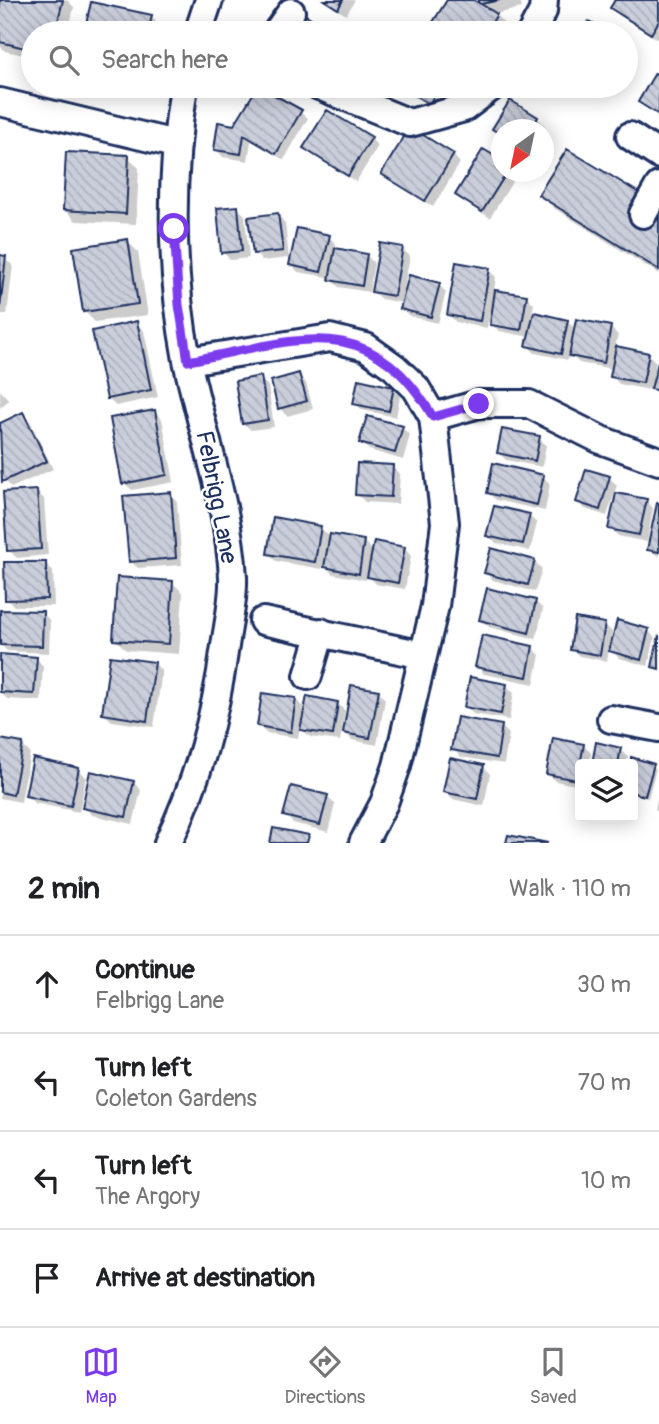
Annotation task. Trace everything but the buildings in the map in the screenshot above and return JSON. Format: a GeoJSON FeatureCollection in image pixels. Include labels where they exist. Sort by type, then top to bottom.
{"type":"FeatureCollection","features":[{"type":"Feature","properties":{"kind":"street"},"geometry":{"type":"LineString","coordinates":[[202,21],[209,0]]}},
{"type":"Feature","properties":{"kind":"street"},"geometry":{"type":"LineString","coordinates":[[538,21],[543,11],[544,0]]}},
{"type":"Feature","properties":{"kind":"street","name":"Felbrigg Lane"},"geometry":{"type":"LineString","coordinates":[[168,843],[201,764],[216,709],[233,578],[214,463],[188,361],[179,305],[174,229],[175,144],[182,98]]}},
{"type":"Feature","properties":{"kind":"street"},"geometry":{"type":"LineString","coordinates":[[348,98],[410,123],[464,108],[477,98]]}},
{"type":"Feature","properties":{"kind":"street"},"geometry":{"type":"LineString","coordinates":[[0,102],[175,144]]}},
{"type":"Feature","properties":{"kind":"street"},"geometry":{"type":"LineString","coordinates":[[630,136],[659,155]]}},
{"type":"Feature","properties":{"kind":"street"},"geometry":{"type":"LineString","coordinates":[[643,214],[659,186]]}},
{"type":"Feature","properties":{"kind":"street"},"geometry":{"type":"LineString","coordinates":[[188,361],[330,338],[366,347],[394,367],[416,388],[433,417],[445,523],[435,606],[397,766],[384,803],[363,843]]}},
{"type":"Feature","properties":{"kind":"street"},"geometry":{"type":"LineString","coordinates":[[433,417],[479,404],[529,404],[601,440],[659,461]]}},
{"type":"Feature","properties":{"kind":"street"},"geometry":{"type":"LineString","coordinates":[[263,621],[422,655]]}},
{"type":"Feature","properties":{"kind":"street"},"geometry":{"type":"LineString","coordinates":[[308,676],[321,632]]}},
{"type":"Feature","properties":{"kind":"street"},"geometry":{"type":"LineString","coordinates":[[611,719],[659,728]]}},
{"type":"Feature","properties":{"kind":"route"},"geometry":{"type":"LineString","coordinates":[[174,229],[179,305],[188,361],[330,338],[366,347],[394,367],[416,388],[433,417],[479,404]]}}]}
